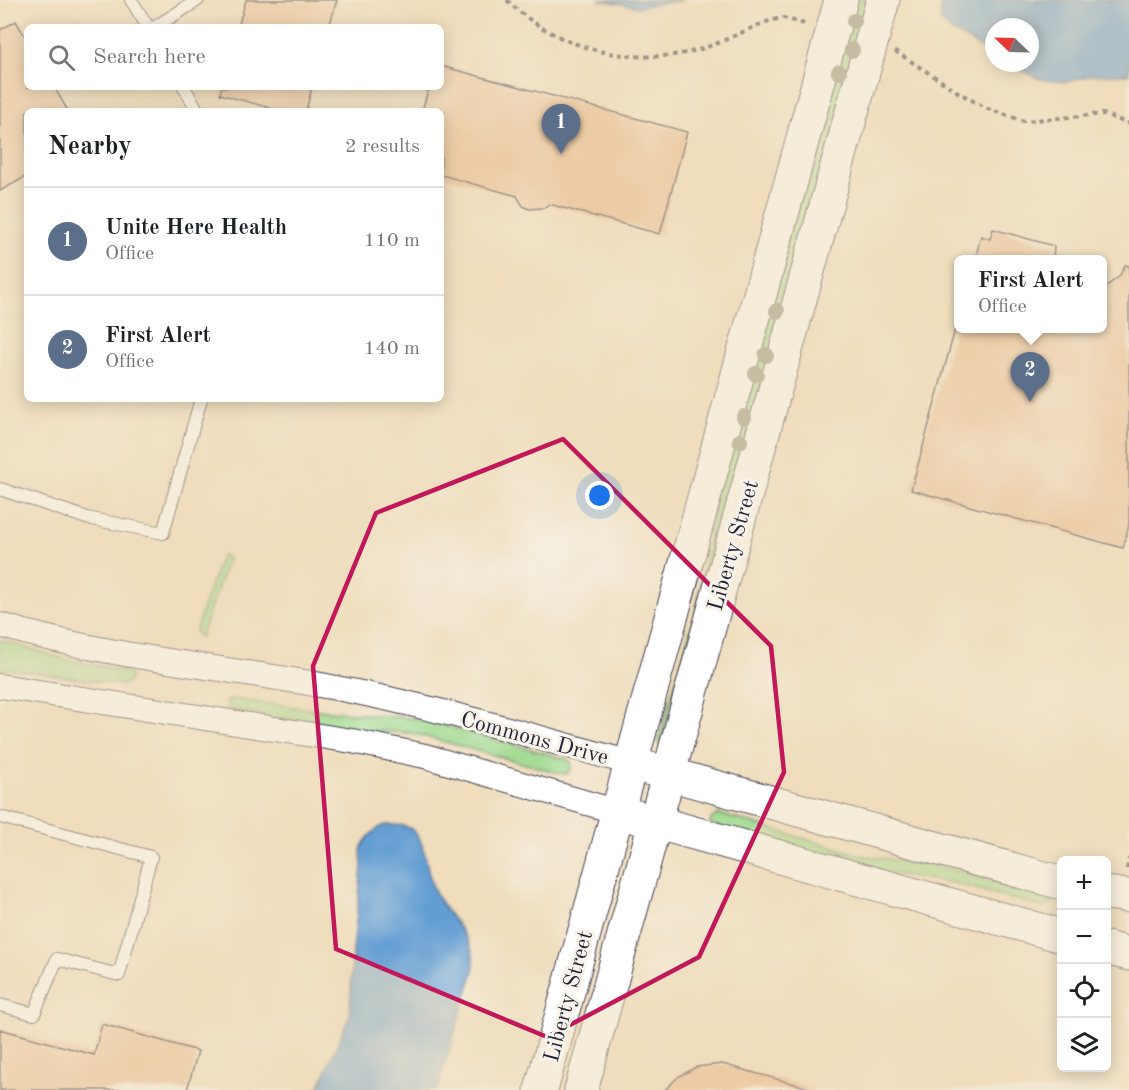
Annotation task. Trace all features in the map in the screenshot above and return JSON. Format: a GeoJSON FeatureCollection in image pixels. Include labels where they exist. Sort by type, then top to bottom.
{"type":"FeatureCollection","features":[{"type":"Feature","properties":{"kind":"street","name":"Liberty Street"},"geometry":{"type":"LineString","coordinates":[[541,1090],[842,0]]}},
{"type":"Feature","properties":{"kind":"street","name":"Liberty Street"},"geometry":{"type":"LineString","coordinates":[[581,1090],[883,0]]}},
{"type":"Feature","properties":{"kind":"street","name":"Commons Drive"},"geometry":{"type":"LineString","coordinates":[[0,625],[54,642],[118,655],[329,687],[404,702],[1057,882]]}},
{"type":"Feature","properties":{"kind":"street"},"geometry":{"type":"LineString","coordinates":[[0,686],[362,743],[425,756],[1057,935]]}},
{"type":"Feature","properties":{"kind":"street"},"geometry":{"type":"LineString","coordinates":[[1111,949],[1129,954]]}},
{"type":"Feature","properties":{"kind":"lane"},"geometry":{"type":"LineString","coordinates":[[132,0],[146,24]]}},
{"type":"Feature","properties":{"kind":"lane"},"geometry":{"type":"LineString","coordinates":[[161,24],[198,0]]}},
{"type":"Feature","properties":{"kind":"lane"},"geometry":{"type":"LineString","coordinates":[[186,90],[196,108]]}},
{"type":"Feature","properties":{"kind":"lane"},"geometry":{"type":"LineString","coordinates":[[0,489],[87,518],[163,533],[200,402]]}},
{"type":"Feature","properties":{"kind":"lane"},"geometry":{"type":"LineString","coordinates":[[0,817],[150,857],[119,975],[57,959],[34,1014],[0,1005]]}},
{"type":"Feature","properties":{"kind":"path"},"geometry":{"type":"LineString","coordinates":[[507,0],[532,22],[553,34],[579,45],[632,55],[653,56],[696,50],[772,20],[784,18],[808,25]]}},
{"type":"Feature","properties":{"kind":"path"},"geometry":{"type":"LineString","coordinates":[[894,51],[988,109],[1023,121],[1104,114],[1129,124]]}},
{"type":"Feature","properties":{"kind":"path"},"geometry":{"type":"LineString","coordinates":[[1121,887],[1129,858]]}},
{"type":"Feature","properties":{"kind":"highlighted area"},"geometry":{"type":"Polygon","coordinates":[[[563,439],[771,646],[784,772],[699,957],[547,1037],[336,949],[313,666],[376,513],[563,439]]]}},
{"type":"Feature","properties":{"kind":"green space"},"geometry":{"type":"Polygon","coordinates":[[[852,0],[871,0],[660,746],[658,742],[698,603],[719,478],[852,0]]]}},
{"type":"Feature","properties":{"kind":"green space"},"geometry":{"type":"Polygon","coordinates":[[[224,555],[228,559],[200,638],[195,632],[221,556],[224,555]]]}},
{"type":"Feature","properties":{"kind":"green space"},"geometry":{"type":"Polygon","coordinates":[[[0,640],[65,659],[123,671],[130,675],[129,682],[123,685],[0,668],[0,640]]]}},
{"type":"Feature","properties":{"kind":"green space"},"geometry":{"type":"Polygon","coordinates":[[[231,699],[421,719],[566,759],[571,762],[571,769],[567,774],[559,773],[412,733],[354,730],[231,710],[227,708],[227,701],[231,699]]]}},
{"type":"Feature","properties":{"kind":"green space"},"geometry":{"type":"Polygon","coordinates":[[[719,814],[865,856],[935,865],[1052,896],[1052,903],[1042,907],[953,883],[859,869],[710,824],[711,819],[719,814]]]}},
{"type":"Feature","properties":{"kind":"water"},"geometry":{"type":"Polygon","coordinates":[[[598,0],[684,0],[638,7],[598,0]]]}},
{"type":"Feature","properties":{"kind":"water"},"geometry":{"type":"Polygon","coordinates":[[[941,0],[1129,0],[1129,74],[1092,75],[1068,82],[1037,78],[1026,72],[1039,72],[1039,18],[985,18],[985,50],[951,31],[941,21],[941,0]]]}},
{"type":"Feature","properties":{"kind":"water"},"geometry":{"type":"Polygon","coordinates":[[[386,825],[410,828],[420,840],[432,885],[440,902],[471,947],[474,970],[437,1090],[318,1090],[350,1015],[352,960],[362,848],[370,835],[386,825]]]}},
{"type":"Feature","properties":{"kind":"building"},"geometry":{"type":"Polygon","coordinates":[[[246,0],[337,0],[330,24],[239,24],[246,0]]]}},
{"type":"Feature","properties":{"kind":"building"},"geometry":{"type":"Polygon","coordinates":[[[16,21],[24,35],[24,90],[56,90],[66,108],[24,108],[24,178],[0,191],[0,30],[16,21]]]}},
{"type":"Feature","properties":{"kind":"building"},"geometry":{"type":"Polygon","coordinates":[[[444,67],[687,132],[660,234],[549,204],[543,208],[529,209],[523,206],[517,196],[444,176],[444,108],[423,108],[428,90],[444,90],[444,67]]]}},
{"type":"Feature","properties":{"kind":"building"},"geometry":{"type":"Polygon","coordinates":[[[221,90],[311,90],[307,108],[270,108],[220,94],[221,90]]]}},
{"type":"Feature","properties":{"kind":"building"},"geometry":{"type":"Polygon","coordinates":[[[993,229],[1054,246],[1053,255],[976,255],[981,236],[990,239],[993,229]]]}},
{"type":"Feature","properties":{"kind":"building"},"geometry":{"type":"Polygon","coordinates":[[[1125,265],[1129,266],[1129,525],[1123,548],[911,490],[954,333],[1107,333],[1107,285],[1119,277],[1125,265]]]}},
{"type":"Feature","properties":{"kind":"building"},"geometry":{"type":"Polygon","coordinates":[[[102,1024],[198,1051],[187,1090],[0,1090],[0,1029],[94,1055],[102,1024]]]}},
{"type":"Feature","properties":{"kind":"building"},"geometry":{"type":"Polygon","coordinates":[[[722,1064],[813,1090],[665,1090],[678,1077],[696,1067],[722,1064]]]}},
{"type":"Feature","properties":{"kind":"place","name":"Unite Here Health"},"geometry":{"type":"Point","coordinates":[561,154]}},
{"type":"Feature","properties":{"kind":"place","name":"First Alert"},"geometry":{"type":"Point","coordinates":[1030,402]}}]}
